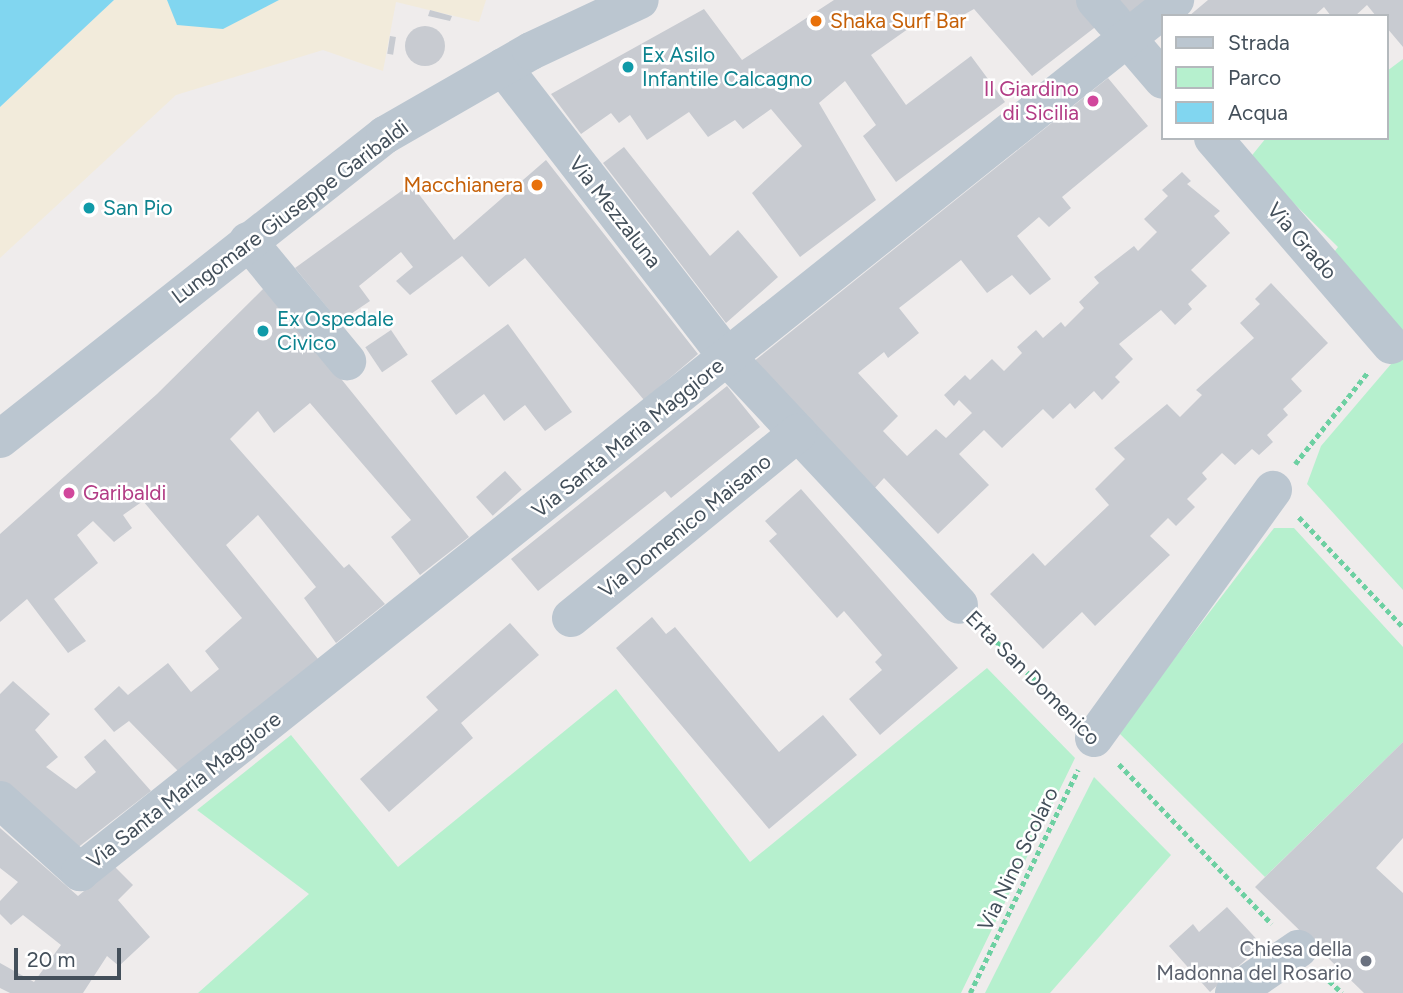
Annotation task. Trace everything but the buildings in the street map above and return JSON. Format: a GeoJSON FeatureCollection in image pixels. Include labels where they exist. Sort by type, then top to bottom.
{"type":"FeatureCollection","features":[{"type":"Feature","properties":{"kind":"street","name":"Lungomare Giuseppe Garibaldi"},"geometry":{"type":"LineString","coordinates":[[0,439],[385,135],[503,67],[640,0]]}},
{"type":"Feature","properties":{"kind":"street","name":"Via Santa Maria Maggiore"},"geometry":{"type":"LineString","coordinates":[[0,800],[80,872],[728,358],[1111,20],[1175,0]]}},
{"type":"Feature","properties":{"kind":"street"},"geometry":{"type":"LineString","coordinates":[[1111,20],[1162,79]]}},
{"type":"Feature","properties":{"kind":"street","name":"Via Mezzaluna"},"geometry":{"type":"LineString","coordinates":[[503,67],[728,358]]}},
{"type":"Feature","properties":{"kind":"street","name":"Via Grado"},"geometry":{"type":"LineString","coordinates":[[1215,140],[1391,345]]}},
{"type":"Feature","properties":{"kind":"street"},"geometry":{"type":"LineString","coordinates":[[248,241],[347,361]]}},
{"type":"Feature","properties":{"kind":"street","name":"Erta San Domenico"},"geometry":{"type":"LineString","coordinates":[[728,358],[959,605]]}},
{"type":"Feature","properties":{"kind":"street","name":"Via Domenico Maisano"},"geometry":{"type":"LineString","coordinates":[[571,618],[798,433]]}},
{"type":"Feature","properties":{"kind":"street"},"geometry":{"type":"LineString","coordinates":[[1094,738],[1273,490]]}},
{"type":"Feature","properties":{"kind":"street"},"geometry":{"type":"LineString","coordinates":[[1234,993],[1298,949]]}},
{"type":"Feature","properties":{"kind":"path"},"geometry":{"type":"LineString","coordinates":[[1391,345],[1273,490],[1403,627]]}},
{"type":"Feature","properties":{"kind":"path","name":"Erta San Domenico"},"geometry":{"type":"LineString","coordinates":[[959,605],[1094,738],[1342,993]]}},
{"type":"Feature","properties":{"kind":"path","name":"Via Nino Scolaro"},"geometry":{"type":"LineString","coordinates":[[970,993],[1094,738]]}},
{"type":"Feature","properties":{"kind":"green space"},"geometry":{"type":"Polygon","coordinates":[[[1403,59],[1403,345],[1328,260],[1338,247],[1249,159],[1264,140],[1389,140],[1389,70],[1403,59]]]}},
{"type":"Feature","properties":{"kind":"green space"},"geometry":{"type":"Polygon","coordinates":[[[1403,350],[1403,590],[1307,484],[1321,446],[1403,350]]]}},
{"type":"Feature","properties":{"kind":"green space"},"geometry":{"type":"Polygon","coordinates":[[[1274,528],[1294,528],[1403,647],[1403,742],[1265,877],[1118,732],[1274,528]]]}},
{"type":"Feature","properties":{"kind":"green space"},"geometry":{"type":"Polygon","coordinates":[[[987,668],[1075,758],[961,993],[198,993],[309,894],[197,810],[291,735],[398,867],[616,689],[750,862],[987,668]]]}},
{"type":"Feature","properties":{"kind":"green space"},"geometry":{"type":"Polygon","coordinates":[[[1094,777],[1171,855],[1050,993],[985,993],[1094,777]]]}},
{"type":"Feature","properties":{"kind":"sand"},"geometry":{"type":"Polygon","coordinates":[[[114,0],[167,0],[178,25],[223,28],[279,0],[486,0],[479,22],[396,2],[383,71],[323,50],[176,95],[0,258],[0,107],[114,0]]]}},
{"type":"Feature","properties":{"kind":"water"},"geometry":{"type":"Polygon","coordinates":[[[0,0],[114,0],[0,107],[0,0]]]}},
{"type":"Feature","properties":{"kind":"water"},"geometry":{"type":"Polygon","coordinates":[[[167,0],[279,0],[223,29],[177,25],[167,0]]]}},
{"type":"Feature","properties":{"kind":"place","name":"Shaka Surf Bar"},"geometry":{"type":"Point","coordinates":[816,21]}},
{"type":"Feature","properties":{"kind":"place","name":"Ex Asilo Infantile Calcagno"},"geometry":{"type":"Point","coordinates":[628,67]}},
{"type":"Feature","properties":{"kind":"place","name":"Il Giardino di Sicilia"},"geometry":{"type":"Point","coordinates":[1093,101]}},
{"type":"Feature","properties":{"kind":"place","name":"Macchianera"},"geometry":{"type":"Point","coordinates":[537,185]}},
{"type":"Feature","properties":{"kind":"place","name":"San Pio"},"geometry":{"type":"Point","coordinates":[89,208]}},
{"type":"Feature","properties":{"kind":"place","name":"Ex Ospedale Civico"},"geometry":{"type":"Point","coordinates":[263,331]}},
{"type":"Feature","properties":{"kind":"place","name":"Garibaldi"},"geometry":{"type":"Point","coordinates":[69,493]}},
{"type":"Feature","properties":{"kind":"place","name":"Chiesa della Madonna del Rosario"},"geometry":{"type":"Point","coordinates":[1366,961]}}]}
